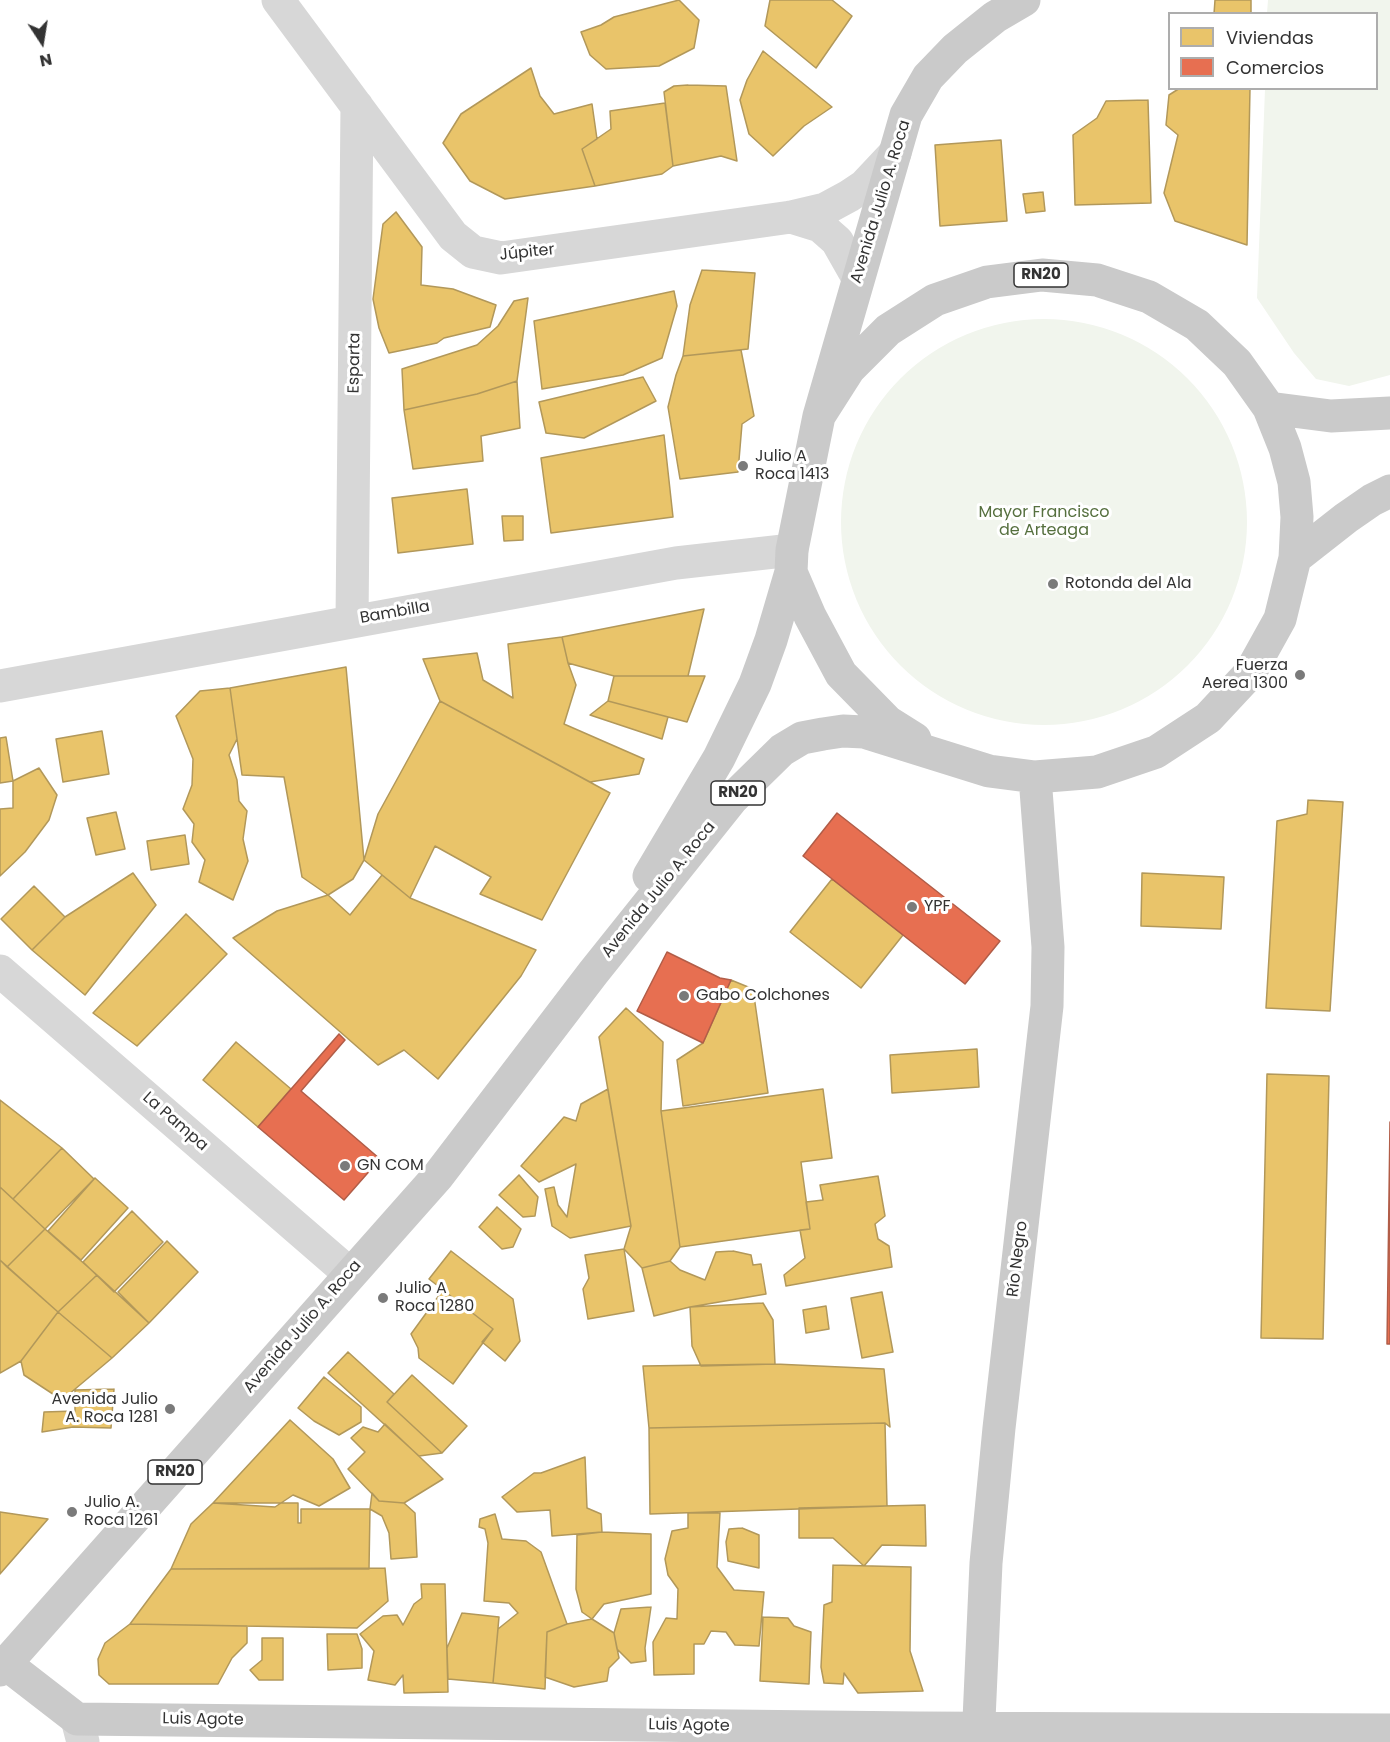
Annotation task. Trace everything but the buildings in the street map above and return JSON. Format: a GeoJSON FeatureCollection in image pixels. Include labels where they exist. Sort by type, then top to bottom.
{"type":"FeatureCollection","features":[{"type":"Feature","properties":{"kind":"main road","name":"Avenida Julio A. Roca"},"geometry":{"type":"LineString","coordinates":[[593,973],[719,758],[744,709],[771,640],[792,561],[819,416],[906,115],[928,77],[955,49],[995,17],[1024,0]]}},
{"type":"Feature","properties":{"kind":"main road","name":"Avenida Julio A. Roca"},"geometry":{"type":"LineString","coordinates":[[3,1667],[438,1176],[593,973],[732,800],[782,750],[802,738],[843,731],[864,732],[989,771],[1035,777],[1097,772],[1156,752],[1208,718],[1250,673],[1280,619],[1295,558],[1297,517],[1294,482],[1285,448],[1269,408],[1237,363],[1197,325],[1149,297],[1097,280],[1042,275],[987,282],[935,300],[888,330],[849,369],[819,416]]}},
{"type":"Feature","properties":{"kind":"main road"},"geometry":{"type":"LineString","coordinates":[[1269,408],[1331,416],[1390,413]]}},
{"type":"Feature","properties":{"kind":"main road"},"geometry":{"type":"LineString","coordinates":[[1295,558],[1346,518],[1390,491]]}},
{"type":"Feature","properties":{"kind":"main road","name":"Avenida Julio A. Roca"},"geometry":{"type":"LineString","coordinates":[[792,561],[810,616],[842,674],[888,723],[945,757]]}},
{"type":"Feature","properties":{"kind":"main road","name":"Río Negro"},"geometry":{"type":"LineString","coordinates":[[978,1735],[986,1563],[1047,1006],[1048,947],[1035,777]]}},
{"type":"Feature","properties":{"kind":"main road","name":"Luis Agote"},"geometry":{"type":"LineString","coordinates":[[3,1667],[80,1730],[906,1728],[978,1735],[1385,1734]]}},
{"type":"Feature","properties":{"kind":"street","name":"Júpiter"},"geometry":{"type":"LineString","coordinates":[[284,3],[453,236],[473,252],[501,258],[791,217],[825,209],[849,196],[864,186],[895,153]]}},
{"type":"Feature","properties":{"kind":"street","name":"Esparta"},"geometry":{"type":"LineString","coordinates":[[352,621],[357,106]]}},
{"type":"Feature","properties":{"kind":"street","name":"Júpiter"},"geometry":{"type":"LineString","coordinates":[[791,217],[820,226],[837,241],[858,278]]}},
{"type":"Feature","properties":{"kind":"street","name":"Bambilla"},"geometry":{"type":"LineString","coordinates":[[0,686],[675,562],[792,561]]}},
{"type":"Feature","properties":{"kind":"street","name":"La Pampa"},"geometry":{"type":"LineString","coordinates":[[0,971],[350,1274]]}},
{"type":"Feature","properties":{"kind":"green space"},"geometry":{"type":"Polygon","coordinates":[[[1268,0],[1390,0],[1390,375],[1349,386],[1316,379],[1294,353],[1257,298],[1265,90],[1378,90],[1378,12],[1267,12],[1268,0]]]}},
{"type":"Feature","properties":{"kind":"green space","name":"Mayor Francisco de Arteaga"},"geometry":{"type":"Polygon","coordinates":[[[1044,319],[1084,323],[1140,343],[1173,365],[1201,393],[1223,426],[1238,463],[1243,482],[1247,522],[1243,562],[1223,618],[1201,651],[1173,679],[1140,701],[1103,716],[1084,721],[1044,725],[1004,721],[948,701],[915,679],[887,651],[865,618],[850,581],[845,562],[841,522],[845,482],[865,426],[887,393],[915,365],[948,343],[985,328],[1004,323],[1044,319]]]}},
{"type":"Feature","properties":{"kind":"place","name":"Julio A Roca 1413"},"geometry":{"type":"Point","coordinates":[743,466]}},
{"type":"Feature","properties":{"kind":"place","name":"Rotonda del Ala"},"geometry":{"type":"Point","coordinates":[1053,584]}},
{"type":"Feature","properties":{"kind":"place","name":"Fuerza Aerea 1300"},"geometry":{"type":"Point","coordinates":[1300,675]}},
{"type":"Feature","properties":{"kind":"place","name":"YPF"},"geometry":{"type":"Point","coordinates":[912,907]}},
{"type":"Feature","properties":{"kind":"place","name":"Gabo Colchones"},"geometry":{"type":"Point","coordinates":[684,996]}},
{"type":"Feature","properties":{"kind":"place","name":"GN COM"},"geometry":{"type":"Point","coordinates":[345,1166]}},
{"type":"Feature","properties":{"kind":"place","name":"Julio A Roca 1280"},"geometry":{"type":"Point","coordinates":[383,1298]}},
{"type":"Feature","properties":{"kind":"place","name":"Avenida Julio A. Roca 1281"},"geometry":{"type":"Point","coordinates":[170,1409]}},
{"type":"Feature","properties":{"kind":"place","name":"Julio A. Roca 1261"},"geometry":{"type":"Point","coordinates":[72,1512]}}]}
